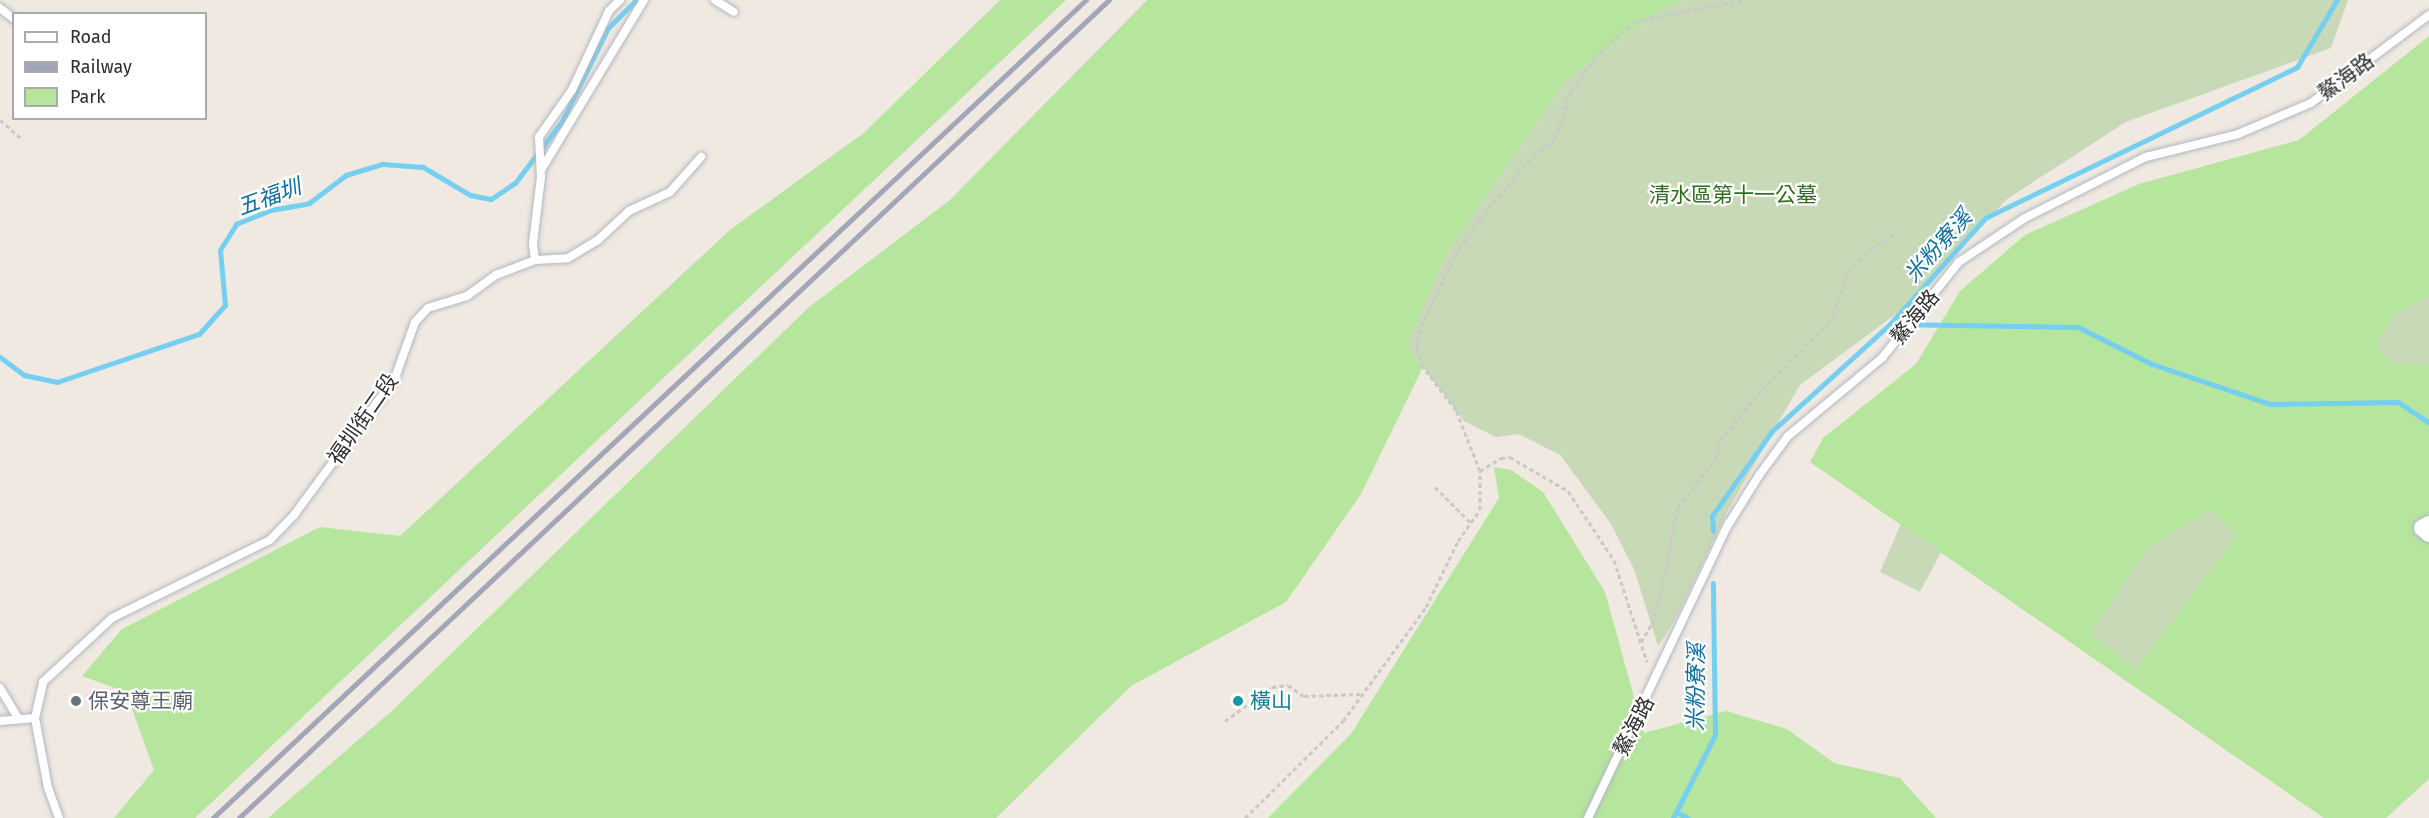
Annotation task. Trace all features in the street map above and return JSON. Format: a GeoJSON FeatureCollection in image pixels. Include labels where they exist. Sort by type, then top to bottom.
{"type":"FeatureCollection","features":[{"type":"Feature","properties":{"kind":"street"},"geometry":{"type":"LineString","coordinates":[[2429,524],[2422,528],[2429,534]]}},
{"type":"Feature","properties":{"kind":"lane"},"geometry":{"type":"LineString","coordinates":[[535,260],[532,243],[541,171],[539,137],[572,90],[609,11],[620,0]]}},
{"type":"Feature","properties":{"kind":"lane"},"geometry":{"type":"LineString","coordinates":[[541,171],[644,0]]}},
{"type":"Feature","properties":{"kind":"lane"},"geometry":{"type":"LineString","coordinates":[[715,0],[734,12]]}},
{"type":"Feature","properties":{"kind":"lane"},"geometry":{"type":"LineString","coordinates":[[0,8],[12,18]]}},
{"type":"Feature","properties":{"kind":"lane","name":"鰲海路"},"geometry":{"type":"LineString","coordinates":[[1587,818],[1655,683],[1728,525],[1760,474],[1788,436],[1882,358],[1959,262],[2025,218],[2146,157],[2238,134],[2311,103],[2429,15]]}},
{"type":"Feature","properties":{"kind":"lane","name":"福圳街二段"},"geometry":{"type":"LineString","coordinates":[[35,718],[43,682],[112,618],[270,540],[294,515],[395,378],[415,322],[429,308],[467,296],[496,275],[535,260],[568,258],[588,246],[629,211],[670,192],[701,157]]}},
{"type":"Feature","properties":{"kind":"lane"},"geometry":{"type":"LineString","coordinates":[[0,688],[18,718]]}},
{"type":"Feature","properties":{"kind":"lane"},"geometry":{"type":"LineString","coordinates":[[0,721],[35,718],[48,788],[58,818]]}},
{"type":"Feature","properties":{"kind":"path"},"geometry":{"type":"LineString","coordinates":[[1245,818],[1292,767],[1343,721],[1360,694],[1426,607],[1480,510],[1480,471],[1456,410],[1423,368],[1417,348],[1418,333],[1455,255],[1479,220],[1534,154],[1555,138],[1571,92],[1594,59],[1620,33],[1635,21],[1743,0]]}},
{"type":"Feature","properties":{"kind":"path"},"geometry":{"type":"LineString","coordinates":[[0,120],[23,140]]}},
{"type":"Feature","properties":{"kind":"path"},"geometry":{"type":"LineString","coordinates":[[1641,642],[1652,624],[1661,593],[1678,507],[1716,458],[1720,440],[1762,389],[1830,322],[1848,272],[1865,254],[1901,229]]}},
{"type":"Feature","properties":{"kind":"path"},"geometry":{"type":"LineString","coordinates":[[1480,471],[1501,458],[1510,457],[1568,491],[1614,560],[1655,683]]}},
{"type":"Feature","properties":{"kind":"path"},"geometry":{"type":"LineString","coordinates":[[1435,487],[1471,523]]}},
{"type":"Feature","properties":{"kind":"path"},"geometry":{"type":"LineString","coordinates":[[1225,721],[1272,687],[1288,685],[1304,696],[1360,694]]}},
{"type":"Feature","properties":{"kind":"green space"},"geometry":{"type":"Polygon","coordinates":[[[1000,0],[1066,0],[195,818],[114,818],[154,770],[126,692],[82,676],[122,629],[320,527],[400,536],[730,230],[865,132],[1000,0]]]}},
{"type":"Feature","properties":{"kind":"green space"},"geometry":{"type":"Polygon","coordinates":[[[1147,0],[1685,0],[1660,10],[1567,79],[1446,253],[1407,346],[1423,367],[1361,494],[1286,602],[1131,686],[996,818],[268,818],[394,709],[808,308],[951,199],[1147,0]]]}},
{"type":"Feature","properties":{"kind":"green space","name":"清水區第十一公墓"},"geometry":{"type":"Polygon","coordinates":[[[1685,0],[2348,0],[2331,48],[2126,122],[2007,199],[1900,311],[1800,385],[1729,508],[1674,622],[1658,646],[1634,569],[1611,524],[1560,455],[1519,434],[1496,437],[1464,421],[1407,346],[1446,253],[1567,79],[1660,10],[1685,0]]]}},
{"type":"Feature","properties":{"kind":"green space"},"geometry":{"type":"Polygon","coordinates":[[[2429,36],[2429,296],[2395,315],[2429,365],[2429,779],[2386,818],[2324,818],[1810,462],[1823,438],[1916,364],[1960,291],[2025,235],[2139,184],[2299,140],[2429,36]]]}},
{"type":"Feature","properties":{"kind":"green space"},"geometry":{"type":"Polygon","coordinates":[[[2429,296],[2429,365],[2394,364],[2375,347],[2395,315],[2429,296]]]}},
{"type":"Feature","properties":{"kind":"green space"},"geometry":{"type":"Polygon","coordinates":[[[1494,467],[1511,470],[1543,492],[1605,592],[1644,733],[1726,711],[1787,729],[1834,763],[1900,778],[1936,818],[1268,818],[1351,734],[1499,498],[1494,467]]]}},
{"type":"Feature","properties":{"kind":"green space"},"geometry":{"type":"Polygon","coordinates":[[[2212,510],[2237,536],[2136,669],[2090,634],[2147,548],[2212,510]]]}},
{"type":"Feature","properties":{"kind":"green space"},"geometry":{"type":"Polygon","coordinates":[[[1901,524],[1941,552],[1920,592],[1880,572],[1901,524]]]}},
{"type":"Feature","properties":{"kind":"waterway","name":"五福圳"},"geometry":{"type":"LineString","coordinates":[[0,357],[24,375],[57,382],[199,334],[225,305],[220,250],[236,224],[271,210],[309,203],[346,175],[382,164],[423,167],[470,195],[491,199],[515,183],[562,121],[608,28],[636,0]]}},
{"type":"Feature","properties":{"kind":"waterway","name":"米粉寮溪"},"geometry":{"type":"LineString","coordinates":[[1713,531],[1712,516],[1772,431],[1890,324],[1985,218],[2297,67],[2337,0]]}},
{"type":"Feature","properties":{"kind":"waterway"},"geometry":{"type":"LineString","coordinates":[[1890,324],[2078,327],[2152,364],[2270,404],[2398,402],[2429,423]]}},
{"type":"Feature","properties":{"kind":"waterway","name":"米粉寮溪"},"geometry":{"type":"LineString","coordinates":[[1673,818],[1715,735],[1713,583]]}},
{"type":"Feature","properties":{"kind":"waterway"},"geometry":{"type":"LineString","coordinates":[[1676,812],[1688,818]]}},
{"type":"Feature","properties":{"kind":"railway"},"geometry":{"type":"LineString","coordinates":[[213,818],[1086,0]]}},
{"type":"Feature","properties":{"kind":"railway"},"geometry":{"type":"LineString","coordinates":[[239,818],[1109,0]]}},
{"type":"Feature","properties":{"kind":"place","name":"保安尊王廟"},"geometry":{"type":"Point","coordinates":[76,701]}},
{"type":"Feature","properties":{"kind":"place","name":"橫山"},"geometry":{"type":"Point","coordinates":[1238,701]}}]}
